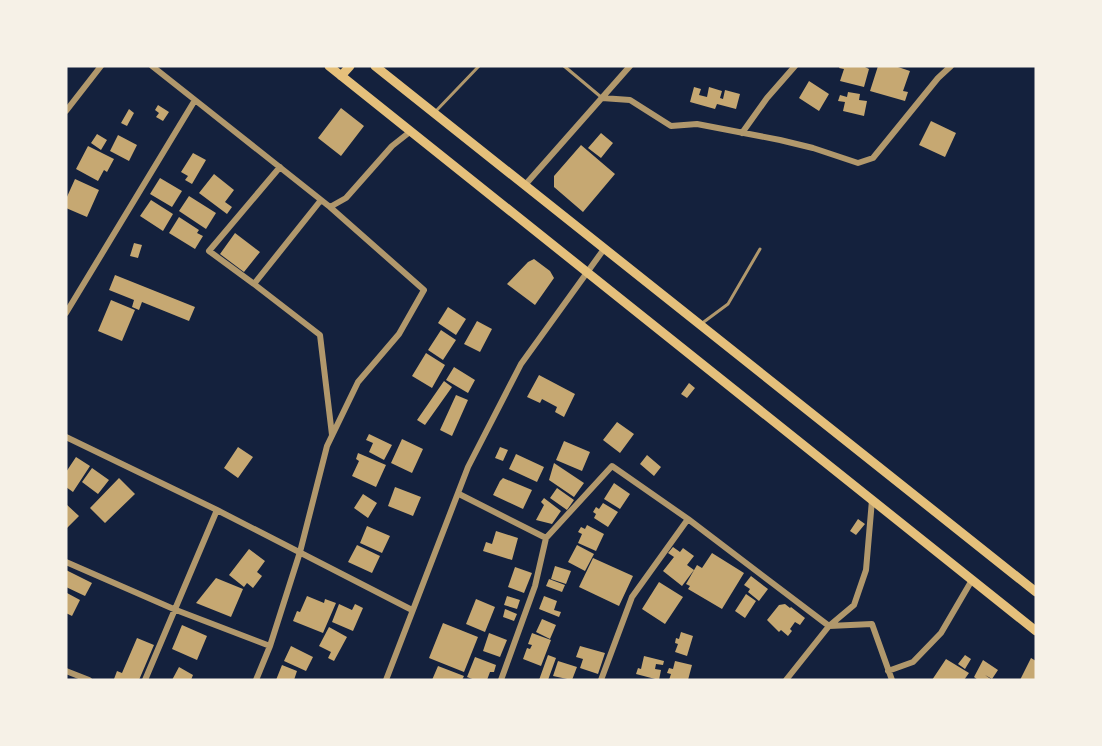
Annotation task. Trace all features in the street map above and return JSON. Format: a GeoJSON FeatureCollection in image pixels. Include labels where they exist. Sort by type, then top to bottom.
{"type":"FeatureCollection","features":[{"type":"Feature","properties":{"kind":"main road"},"geometry":{"type":"LineString","coordinates":[[329,66],[1036,631]]}},
{"type":"Feature","properties":{"kind":"main road"},"geometry":{"type":"LineString","coordinates":[[341,76],[350,66]]}},
{"type":"Feature","properties":{"kind":"main road"},"geometry":{"type":"LineString","coordinates":[[375,66],[1036,592]]}},
{"type":"Feature","properties":{"kind":"street"},"geometry":{"type":"LineString","coordinates":[[66,111],[100,66]]}},
{"type":"Feature","properties":{"kind":"street"},"geometry":{"type":"LineString","coordinates":[[152,66],[330,207],[424,290],[399,334],[358,382],[327,446],[300,552],[270,646],[256,680]]}},
{"type":"Feature","properties":{"kind":"street"},"geometry":{"type":"LineString","coordinates":[[525,185],[630,66]]}},
{"type":"Feature","properties":{"kind":"street"},"geometry":{"type":"LineString","coordinates":[[742,133],[766,98],[795,66]]}},
{"type":"Feature","properties":{"kind":"street"},"geometry":{"type":"LineString","coordinates":[[602,98],[630,100],[671,126],[697,124],[742,133],[813,148],[858,164],[873,158],[938,78],[951,66]]}},
{"type":"Feature","properties":{"kind":"street"},"geometry":{"type":"LineString","coordinates":[[66,313],[195,100]]}},
{"type":"Feature","properties":{"kind":"street"},"geometry":{"type":"LineString","coordinates":[[330,207],[346,198],[392,146],[411,131]]}},
{"type":"Feature","properties":{"kind":"street"},"geometry":{"type":"LineString","coordinates":[[280,167],[209,251],[320,335],[332,436]]}},
{"type":"Feature","properties":{"kind":"street"},"geometry":{"type":"LineString","coordinates":[[254,284],[321,200]]}},
{"type":"Feature","properties":{"kind":"street"},"geometry":{"type":"LineString","coordinates":[[386,680],[468,468],[520,364],[604,249]]}},
{"type":"Feature","properties":{"kind":"street"},"geometry":{"type":"LineString","coordinates":[[66,437],[217,510],[412,610]]}},
{"type":"Feature","properties":{"kind":"street"},"geometry":{"type":"LineString","coordinates":[[501,680],[535,586],[546,538],[612,466],[688,519],[829,626],[872,624],[891,680]]}},
{"type":"Feature","properties":{"kind":"street"},"geometry":{"type":"LineString","coordinates":[[459,494],[546,538]]}},
{"type":"Feature","properties":{"kind":"street"},"geometry":{"type":"LineString","coordinates":[[786,680],[829,626],[854,606],[866,570],[872,500]]}},
{"type":"Feature","properties":{"kind":"street"},"geometry":{"type":"LineString","coordinates":[[145,680],[217,510]]}},
{"type":"Feature","properties":{"kind":"street"},"geometry":{"type":"LineString","coordinates":[[601,680],[632,597],[688,519]]}},
{"type":"Feature","properties":{"kind":"street"},"geometry":{"type":"LineString","coordinates":[[66,562],[176,610],[270,646]]}},
{"type":"Feature","properties":{"kind":"street"},"geometry":{"type":"LineString","coordinates":[[888,671],[913,662],[941,633],[972,580]]}},
{"type":"Feature","properties":{"kind":"street"},"geometry":{"type":"LineString","coordinates":[[66,671],[89,680]]}},
{"type":"Feature","properties":{"kind":"lane"},"geometry":{"type":"LineString","coordinates":[[434,113],[479,66]]}},
{"type":"Feature","properties":{"kind":"lane"},"geometry":{"type":"LineString","coordinates":[[564,66],[602,98]]}},
{"type":"Feature","properties":{"kind":"lane"},"geometry":{"type":"LineString","coordinates":[[700,325],[728,304],[760,249]]}},
{"type":"Feature","properties":{"kind":"building"},"geometry":{"type":"Polygon","coordinates":[[[840,66],[863,66],[869,69],[864,87],[840,81],[844,69],[839,68],[840,66]]]}},
{"type":"Feature","properties":{"kind":"building"},"geometry":{"type":"Polygon","coordinates":[[[878,66],[895,66],[910,71],[903,91],[908,92],[905,101],[870,91],[878,66]]]}},
{"type":"Feature","properties":{"kind":"building"},"geometry":{"type":"Polygon","coordinates":[[[809,81],[829,94],[819,111],[799,98],[809,81]]]}},
{"type":"Feature","properties":{"kind":"building"},"geometry":{"type":"Polygon","coordinates":[[[694,87],[701,89],[699,95],[707,97],[709,87],[722,91],[720,98],[723,99],[725,90],[740,94],[736,109],[717,104],[715,109],[690,102],[694,87]]]}},
{"type":"Feature","properties":{"kind":"building"},"geometry":{"type":"Polygon","coordinates":[[[848,92],[860,94],[859,100],[867,101],[864,116],[843,111],[845,102],[838,101],[840,95],[847,97],[848,92]]]}},
{"type":"Feature","properties":{"kind":"building"},"geometry":{"type":"Polygon","coordinates":[[[158,105],[169,112],[163,121],[156,117],[159,113],[155,110],[158,105]]]}},
{"type":"Feature","properties":{"kind":"building"},"geometry":{"type":"Polygon","coordinates":[[[341,108],[364,126],[341,156],[318,138],[341,108]]]}},
{"type":"Feature","properties":{"kind":"building"},"geometry":{"type":"Polygon","coordinates":[[[129,109],[134,113],[127,126],[121,123],[129,109]]]}},
{"type":"Feature","properties":{"kind":"building"},"geometry":{"type":"Polygon","coordinates":[[[931,121],[956,133],[945,157],[919,145],[931,121]]]}},
{"type":"Feature","properties":{"kind":"building"},"geometry":{"type":"Polygon","coordinates":[[[601,133],[613,143],[601,158],[588,148],[601,133]]]}},
{"type":"Feature","properties":{"kind":"building"},"geometry":{"type":"Polygon","coordinates":[[[97,134],[107,140],[101,150],[91,143],[97,134]]]}},
{"type":"Feature","properties":{"kind":"building"},"geometry":{"type":"Polygon","coordinates":[[[118,135],[137,145],[129,161],[110,151],[118,135]]]}},
{"type":"Feature","properties":{"kind":"building"},"geometry":{"type":"Polygon","coordinates":[[[581,145],[615,174],[583,212],[554,187],[554,176],[581,145]]]}},
{"type":"Feature","properties":{"kind":"building"},"geometry":{"type":"Polygon","coordinates":[[[88,146],[114,159],[107,172],[104,170],[98,181],[76,169],[88,146]]]}},
{"type":"Feature","properties":{"kind":"building"},"geometry":{"type":"Polygon","coordinates":[[[193,153],[206,160],[192,184],[185,180],[188,176],[181,172],[193,153]]]}},
{"type":"Feature","properties":{"kind":"building"},"geometry":{"type":"Polygon","coordinates":[[[214,174],[234,190],[225,202],[232,207],[227,214],[199,193],[214,174]]]}},
{"type":"Feature","properties":{"kind":"building"},"geometry":{"type":"Polygon","coordinates":[[[160,178],[182,191],[172,207],[150,194],[160,178]]]}},
{"type":"Feature","properties":{"kind":"building"},"geometry":{"type":"Polygon","coordinates":[[[75,179],[99,190],[87,217],[66,208],[66,199],[75,179]]]}},
{"type":"Feature","properties":{"kind":"building"},"geometry":{"type":"Polygon","coordinates":[[[189,196],[216,213],[206,229],[179,211],[189,196]]]}},
{"type":"Feature","properties":{"kind":"building"},"geometry":{"type":"Polygon","coordinates":[[[151,200],[173,214],[163,231],[140,216],[151,200]]]}},
{"type":"Feature","properties":{"kind":"building"},"geometry":{"type":"Polygon","coordinates":[[[179,217],[199,230],[197,233],[203,236],[195,249],[169,233],[179,217]]]}},
{"type":"Feature","properties":{"kind":"building"},"geometry":{"type":"Polygon","coordinates":[[[235,233],[260,252],[244,272],[220,254],[235,233]]]}},
{"type":"Feature","properties":{"kind":"building"},"geometry":{"type":"Polygon","coordinates":[[[134,243],[142,245],[138,258],[130,256],[134,243]]]}},
{"type":"Feature","properties":{"kind":"building"},"geometry":{"type":"Polygon","coordinates":[[[534,259],[550,271],[554,278],[535,305],[507,284],[528,262],[534,259]]]}},
{"type":"Feature","properties":{"kind":"building"},"geometry":{"type":"Polygon","coordinates":[[[115,275],[195,307],[189,321],[142,302],[139,310],[132,307],[134,300],[109,290],[115,275]]]}},
{"type":"Feature","properties":{"kind":"building"},"geometry":{"type":"Polygon","coordinates":[[[111,300],[135,310],[122,341],[98,331],[111,300]]]}},
{"type":"Feature","properties":{"kind":"building"},"geometry":{"type":"Polygon","coordinates":[[[448,307],[466,319],[456,335],[438,323],[448,307]]]}},
{"type":"Feature","properties":{"kind":"building"},"geometry":{"type":"Polygon","coordinates":[[[477,321],[492,329],[480,352],[464,344],[477,321]]]}},
{"type":"Feature","properties":{"kind":"building"},"geometry":{"type":"Polygon","coordinates":[[[441,330],[456,340],[443,360],[428,350],[441,330]]]}},
{"type":"Feature","properties":{"kind":"building"},"geometry":{"type":"Polygon","coordinates":[[[426,353],[445,365],[432,388],[412,376],[426,353]]]}},
{"type":"Feature","properties":{"kind":"building"},"geometry":{"type":"Polygon","coordinates":[[[454,367],[475,380],[468,393],[446,380],[454,367]]]}},
{"type":"Feature","properties":{"kind":"building"},"geometry":{"type":"Polygon","coordinates":[[[539,375],[575,394],[564,417],[555,412],[557,407],[542,399],[540,403],[527,397],[539,375]]]}},
{"type":"Feature","properties":{"kind":"building"},"geometry":{"type":"Polygon","coordinates":[[[444,381],[452,387],[425,425],[417,420],[444,381]]]}},
{"type":"Feature","properties":{"kind":"building"},"geometry":{"type":"Polygon","coordinates":[[[689,383],[695,388],[687,398],[681,394],[689,383]]]}},
{"type":"Feature","properties":{"kind":"building"},"geometry":{"type":"Polygon","coordinates":[[[456,395],[468,400],[452,436],[440,430],[456,395]]]}},
{"type":"Feature","properties":{"kind":"building"},"geometry":{"type":"Polygon","coordinates":[[[617,422],[634,434],[620,453],[603,440],[617,422]]]}},
{"type":"Feature","properties":{"kind":"building"},"geometry":{"type":"Polygon","coordinates":[[[369,434],[392,445],[384,460],[369,452],[373,443],[366,440],[369,434]]]}},
{"type":"Feature","properties":{"kind":"building"},"geometry":{"type":"Polygon","coordinates":[[[402,439],[423,449],[412,473],[391,463],[402,439]]]}},
{"type":"Feature","properties":{"kind":"building"},"geometry":{"type":"Polygon","coordinates":[[[564,441],[590,452],[582,471],[556,460],[564,441]]]}},
{"type":"Feature","properties":{"kind":"building"},"geometry":{"type":"Polygon","coordinates":[[[238,447],[253,457],[238,478],[224,468],[238,447]]]}},
{"type":"Feature","properties":{"kind":"building"},"geometry":{"type":"Polygon","coordinates":[[[500,447],[508,450],[503,461],[495,458],[500,447]]]}},
{"type":"Feature","properties":{"kind":"building"},"geometry":{"type":"Polygon","coordinates":[[[358,453],[386,465],[376,487],[352,476],[359,461],[356,459],[358,453]]]}},
{"type":"Feature","properties":{"kind":"building"},"geometry":{"type":"Polygon","coordinates":[[[516,454],[544,467],[537,482],[509,469],[516,454]]]}},
{"type":"Feature","properties":{"kind":"building"},"geometry":{"type":"Polygon","coordinates":[[[647,455],[661,467],[654,476],[640,464],[647,455]]]}},
{"type":"Feature","properties":{"kind":"building"},"geometry":{"type":"Polygon","coordinates":[[[76,457],[90,466],[73,492],[66,487],[66,472],[76,457]]]}},
{"type":"Feature","properties":{"kind":"building"},"geometry":{"type":"Polygon","coordinates":[[[554,463],[584,483],[574,497],[549,480],[554,463]]]}},
{"type":"Feature","properties":{"kind":"building"},"geometry":{"type":"Polygon","coordinates":[[[92,468],[109,480],[98,494],[82,482],[92,468]]]}},
{"type":"Feature","properties":{"kind":"building"},"geometry":{"type":"Polygon","coordinates":[[[119,478],[135,494],[105,523],[90,508],[119,478]]]}},
{"type":"Feature","properties":{"kind":"building"},"geometry":{"type":"Polygon","coordinates":[[[503,478],[532,490],[523,509],[493,495],[503,478]]]}},
{"type":"Feature","properties":{"kind":"building"},"geometry":{"type":"Polygon","coordinates":[[[614,483],[630,494],[620,509],[604,499],[614,483]]]}},
{"type":"Feature","properties":{"kind":"building"},"geometry":{"type":"Polygon","coordinates":[[[395,487],[421,497],[413,516],[388,506],[395,487]]]}},
{"type":"Feature","properties":{"kind":"building"},"geometry":{"type":"Polygon","coordinates":[[[557,488],[574,500],[567,510],[550,498],[557,488]]]}},
{"type":"Feature","properties":{"kind":"building"},"geometry":{"type":"Polygon","coordinates":[[[363,494],[377,503],[368,518],[354,508],[363,494]]]}},
{"type":"Feature","properties":{"kind":"building"},"geometry":{"type":"Polygon","coordinates":[[[544,498],[561,511],[552,524],[536,520],[544,505],[541,502],[544,498]]]}},
{"type":"Feature","properties":{"kind":"building"},"geometry":{"type":"Polygon","coordinates":[[[603,503],[618,512],[608,527],[594,518],[596,514],[593,512],[596,507],[599,509],[603,503]]]}},
{"type":"Feature","properties":{"kind":"building"},"geometry":{"type":"Polygon","coordinates":[[[66,504],[79,516],[66,529],[66,504]]]}},
{"type":"Feature","properties":{"kind":"building"},"geometry":{"type":"Polygon","coordinates":[[[858,519],[865,524],[856,535],[850,531],[858,519]]]}},
{"type":"Feature","properties":{"kind":"building"},"geometry":{"type":"Polygon","coordinates":[[[587,525],[604,534],[596,551],[578,543],[582,534],[578,532],[581,527],[585,529],[587,525]]]}},
{"type":"Feature","properties":{"kind":"building"},"geometry":{"type":"Polygon","coordinates":[[[367,526],[390,536],[382,553],[360,543],[367,526]]]}},
{"type":"Feature","properties":{"kind":"building"},"geometry":{"type":"Polygon","coordinates":[[[496,531],[518,538],[512,560],[483,551],[486,542],[492,544],[496,531]]]}},
{"type":"Feature","properties":{"kind":"building"},"geometry":{"type":"Polygon","coordinates":[[[357,545],[380,556],[372,573],[348,562],[357,545]]]}},
{"type":"Feature","properties":{"kind":"building"},"geometry":{"type":"Polygon","coordinates":[[[577,545],[594,554],[585,571],[568,562],[577,545]]]}},
{"type":"Feature","properties":{"kind":"building"},"geometry":{"type":"Polygon","coordinates":[[[673,547],[680,552],[683,548],[694,556],[687,565],[694,570],[682,586],[663,571],[674,557],[668,553],[673,547]]]}},
{"type":"Feature","properties":{"kind":"building"},"geometry":{"type":"Polygon","coordinates":[[[249,549],[265,561],[257,572],[262,576],[253,588],[247,583],[244,587],[229,575],[249,549]]]}},
{"type":"Feature","properties":{"kind":"building"},"geometry":{"type":"Polygon","coordinates":[[[712,553],[744,573],[722,609],[688,589],[690,586],[686,584],[697,565],[702,568],[712,553]]]}},
{"type":"Feature","properties":{"kind":"building"},"geometry":{"type":"Polygon","coordinates":[[[593,558],[633,576],[619,606],[579,587],[593,558]]]}},
{"type":"Feature","properties":{"kind":"building"},"geometry":{"type":"Polygon","coordinates":[[[555,566],[571,571],[566,584],[551,579],[555,566]]]}},
{"type":"Feature","properties":{"kind":"building"},"geometry":{"type":"Polygon","coordinates":[[[515,567],[532,573],[524,593],[508,587],[515,567]]]}},
{"type":"Feature","properties":{"kind":"building"},"geometry":{"type":"Polygon","coordinates":[[[66,570],[92,583],[85,596],[66,587],[66,570]]]}},
{"type":"Feature","properties":{"kind":"building"},"geometry":{"type":"Polygon","coordinates":[[[751,576],[768,589],[759,601],[748,592],[750,589],[744,585],[751,576]]]}},
{"type":"Feature","properties":{"kind":"building"},"geometry":{"type":"Polygon","coordinates":[[[216,578],[243,589],[231,617],[196,603],[216,578]]]}},
{"type":"Feature","properties":{"kind":"building"},"geometry":{"type":"Polygon","coordinates":[[[549,579],[565,585],[562,592],[546,586],[549,579]]]}},
{"type":"Feature","properties":{"kind":"building"},"geometry":{"type":"Polygon","coordinates":[[[659,582],[683,597],[665,624],[642,609],[659,582]]]}},
{"type":"Feature","properties":{"kind":"building"},"geometry":{"type":"Polygon","coordinates":[[[67,593],[80,600],[72,616],[66,613],[67,593]]]}},
{"type":"Feature","properties":{"kind":"building"},"geometry":{"type":"Polygon","coordinates":[[[746,594],[756,601],[745,618],[735,611],[746,594]]]}},
{"type":"Feature","properties":{"kind":"building"},"geometry":{"type":"Polygon","coordinates":[[[307,596],[324,603],[325,599],[336,603],[323,633],[293,621],[307,596]]]}},
{"type":"Feature","properties":{"kind":"building"},"geometry":{"type":"Polygon","coordinates":[[[507,596],[520,600],[517,609],[504,605],[507,596]]]}},
{"type":"Feature","properties":{"kind":"building"},"geometry":{"type":"Polygon","coordinates":[[[544,596],[557,601],[554,610],[561,612],[559,617],[539,609],[544,596]]]}},
{"type":"Feature","properties":{"kind":"building"},"geometry":{"type":"Polygon","coordinates":[[[476,599],[495,607],[485,632],[466,624],[476,599]]]}},
{"type":"Feature","properties":{"kind":"building"},"geometry":{"type":"Polygon","coordinates":[[[339,604],[352,610],[355,604],[363,608],[353,631],[332,622],[339,604]]]}},
{"type":"Feature","properties":{"kind":"building"},"geometry":{"type":"Polygon","coordinates":[[[785,604],[805,618],[800,625],[795,622],[788,636],[781,630],[779,632],[767,620],[779,605],[785,604]]]}},
{"type":"Feature","properties":{"kind":"building"},"geometry":{"type":"Polygon","coordinates":[[[505,609],[517,614],[514,621],[503,617],[505,609]]]}},
{"type":"Feature","properties":{"kind":"building"},"geometry":{"type":"Polygon","coordinates":[[[542,619],[556,625],[550,639],[536,632],[542,619]]]}},
{"type":"Feature","properties":{"kind":"building"},"geometry":{"type":"Polygon","coordinates":[[[443,623],[478,637],[464,672],[429,658],[443,623]]]}},
{"type":"Feature","properties":{"kind":"building"},"geometry":{"type":"Polygon","coordinates":[[[182,625],[207,636],[197,660],[172,649],[182,625]]]}},
{"type":"Feature","properties":{"kind":"building"},"geometry":{"type":"Polygon","coordinates":[[[329,627],[347,637],[334,661],[328,658],[331,652],[319,646],[329,627]]]}},
{"type":"Feature","properties":{"kind":"building"},"geometry":{"type":"Polygon","coordinates":[[[681,632],[693,636],[687,656],[675,652],[678,644],[675,643],[676,638],[679,639],[681,632]]]}},
{"type":"Feature","properties":{"kind":"building"},"geometry":{"type":"Polygon","coordinates":[[[489,633],[507,640],[500,657],[483,651],[489,633]]]}},
{"type":"Feature","properties":{"kind":"building"},"geometry":{"type":"Polygon","coordinates":[[[532,633],[551,640],[541,666],[523,659],[527,648],[530,649],[532,645],[528,644],[532,633]]]}},
{"type":"Feature","properties":{"kind":"building"},"geometry":{"type":"Polygon","coordinates":[[[137,638],[154,645],[139,680],[114,679],[117,671],[122,673],[137,638]]]}},
{"type":"Feature","properties":{"kind":"building"},"geometry":{"type":"Polygon","coordinates":[[[291,646],[313,657],[306,671],[284,661],[291,646]]]}},
{"type":"Feature","properties":{"kind":"building"},"geometry":{"type":"Polygon","coordinates":[[[580,646],[605,653],[598,674],[580,668],[583,659],[576,657],[580,646]]]}},
{"type":"Feature","properties":{"kind":"building"},"geometry":{"type":"Polygon","coordinates":[[[548,655],[556,658],[548,680],[539,680],[548,655]]]}},
{"type":"Feature","properties":{"kind":"building"},"geometry":{"type":"Polygon","coordinates":[[[965,655],[971,659],[965,669],[958,664],[965,655]]]}},
{"type":"Feature","properties":{"kind":"building"},"geometry":{"type":"Polygon","coordinates":[[[644,656],[664,661],[663,665],[656,664],[655,669],[661,670],[659,680],[636,674],[638,668],[641,669],[644,656]]]}},
{"type":"Feature","properties":{"kind":"building"},"geometry":{"type":"Polygon","coordinates":[[[475,657],[496,665],[494,672],[490,672],[487,680],[467,677],[475,657]]]}},
{"type":"Feature","properties":{"kind":"building"},"geometry":{"type":"Polygon","coordinates":[[[1031,658],[1036,661],[1036,680],[1020,680],[1031,658]]]}},
{"type":"Feature","properties":{"kind":"building"},"geometry":{"type":"Polygon","coordinates":[[[946,659],[969,673],[964,680],[932,680],[946,659]]]}},
{"type":"Feature","properties":{"kind":"building"},"geometry":{"type":"Polygon","coordinates":[[[983,660],[998,670],[992,679],[985,675],[992,680],[978,680],[974,677],[983,660]]]}},
{"type":"Feature","properties":{"kind":"building"},"geometry":{"type":"Polygon","coordinates":[[[558,661],[577,667],[572,680],[553,676],[558,661]]]}},
{"type":"Feature","properties":{"kind":"building"},"geometry":{"type":"Polygon","coordinates":[[[675,661],[692,665],[688,680],[669,680],[671,674],[667,673],[669,668],[673,669],[675,661]]]}},
{"type":"Feature","properties":{"kind":"building"},"geometry":{"type":"Polygon","coordinates":[[[282,665],[297,671],[294,680],[276,680],[282,665]]]}},
{"type":"Feature","properties":{"kind":"building"},"geometry":{"type":"Polygon","coordinates":[[[438,666],[464,676],[462,680],[432,680],[438,666]]]}},
{"type":"Feature","properties":{"kind":"building"},"geometry":{"type":"Polygon","coordinates":[[[179,667],[193,675],[191,680],[172,680],[179,667]]]}}]}
